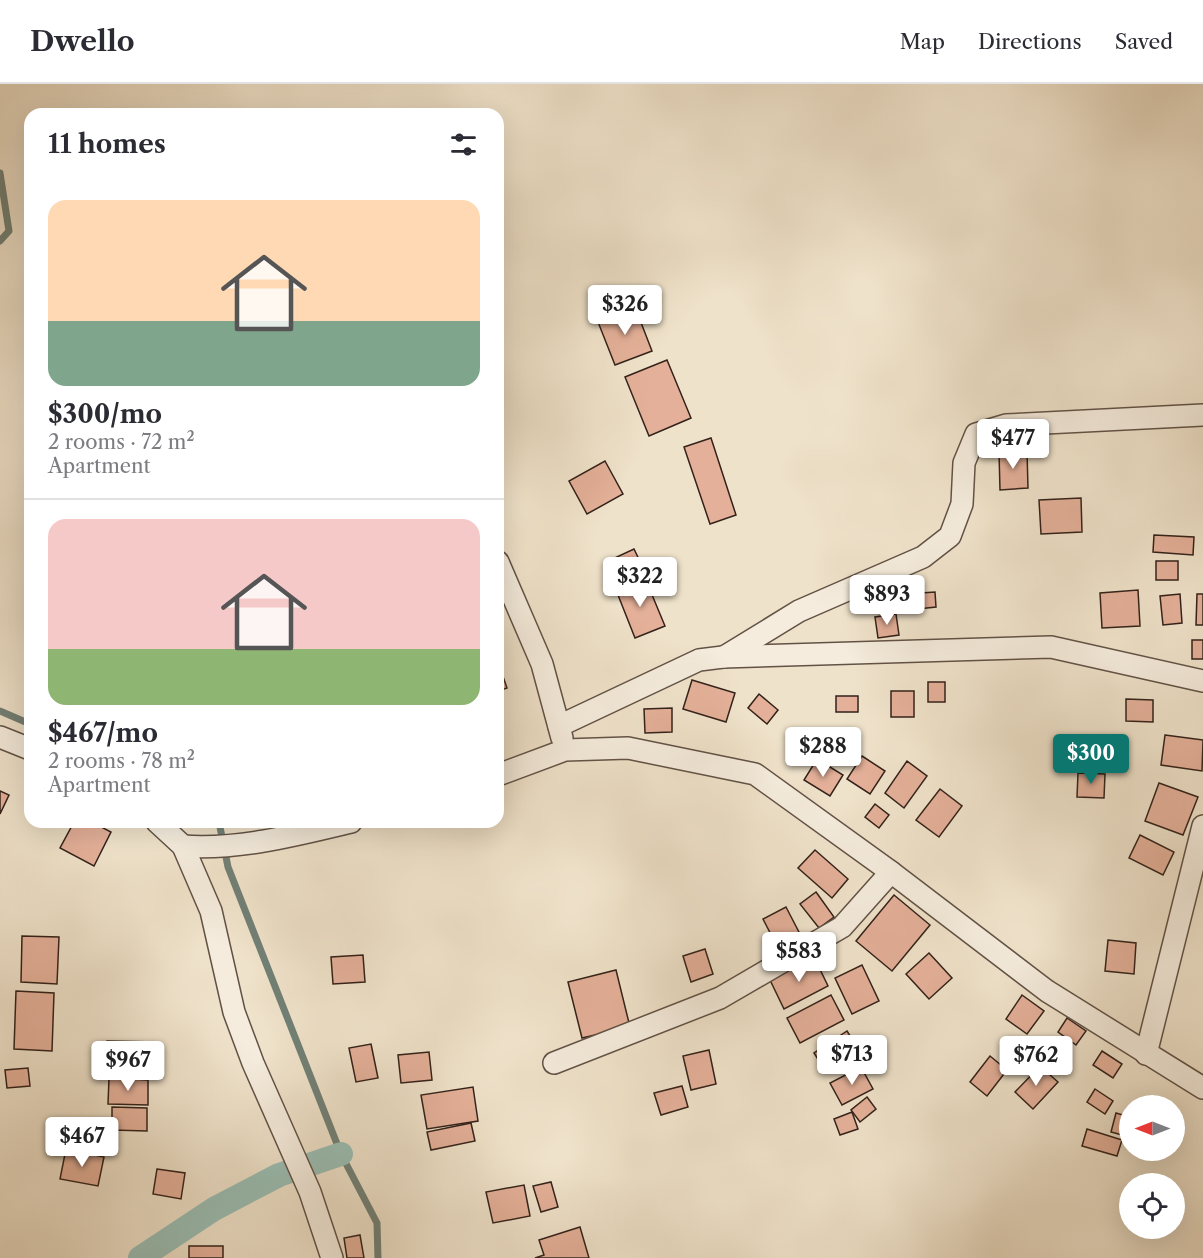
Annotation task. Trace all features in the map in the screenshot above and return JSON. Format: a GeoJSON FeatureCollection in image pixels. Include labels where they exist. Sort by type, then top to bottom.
{"type":"FeatureCollection","features":[{"type":"Feature","properties":{"kind":"street"},"geometry":{"type":"LineString","coordinates":[[723,657],[799,611],[922,557],[950,536],[962,504],[964,463],[976,434],[1006,425],[1203,415]]}},
{"type":"Feature","properties":{"kind":"street"},"geometry":{"type":"LineString","coordinates":[[504,576],[542,664],[565,750]]}},
{"type":"Feature","properties":{"kind":"street"},"geometry":{"type":"LineString","coordinates":[[559,726],[699,660],[723,657],[1052,647],[1203,681]]}},
{"type":"Feature","properties":{"kind":"street"},"geometry":{"type":"LineString","coordinates":[[0,737],[24,747]]}},
{"type":"Feature","properties":{"kind":"street"},"geometry":{"type":"LineString","coordinates":[[504,773],[565,750],[628,748],[755,774],[891,872],[1047,991],[1203,1088]]}},
{"type":"Feature","properties":{"kind":"street"},"geometry":{"type":"LineString","coordinates":[[1146,1054],[1203,826]]}},
{"type":"Feature","properties":{"kind":"street"},"geometry":{"type":"LineString","coordinates":[[164,828],[183,846],[211,911],[234,1012],[253,1063],[310,1192],[332,1258]]}},
{"type":"Feature","properties":{"kind":"street"},"geometry":{"type":"LineString","coordinates":[[183,846],[209,848],[288,837],[326,828]]}},
{"type":"Feature","properties":{"kind":"street"},"geometry":{"type":"LineString","coordinates":[[554,1063],[720,998],[842,927],[891,872]]}},
{"type":"Feature","properties":{"kind":"building"},"geometry":{"type":"Polygon","coordinates":[[[635,307],[652,351],[615,365],[598,322],[635,307]]]}},
{"type":"Feature","properties":{"kind":"building"},"geometry":{"type":"Polygon","coordinates":[[[667,360],[691,418],[649,436],[625,377],[667,360]]]}},
{"type":"Feature","properties":{"kind":"building"},"geometry":{"type":"Polygon","coordinates":[[[711,438],[736,515],[710,524],[684,447],[711,438]]]}},
{"type":"Feature","properties":{"kind":"building"},"geometry":{"type":"Polygon","coordinates":[[[1027,451],[1028,488],[1000,490],[999,452],[1027,451]]]}},
{"type":"Feature","properties":{"kind":"building"},"geometry":{"type":"Polygon","coordinates":[[[605,461],[623,494],[587,514],[569,481],[605,461]]]}},
{"type":"Feature","properties":{"kind":"building"},"geometry":{"type":"Polygon","coordinates":[[[1081,498],[1082,532],[1041,534],[1039,500],[1081,498]]]}},
{"type":"Feature","properties":{"kind":"building"},"geometry":{"type":"Polygon","coordinates":[[[1154,535],[1194,537],[1193,555],[1153,552],[1154,535]]]}},
{"type":"Feature","properties":{"kind":"building"},"geometry":{"type":"Polygon","coordinates":[[[634,549],[645,572],[619,585],[608,561],[634,549]]]}},
{"type":"Feature","properties":{"kind":"building"},"geometry":{"type":"Polygon","coordinates":[[[1156,561],[1178,561],[1178,580],[1156,580],[1156,561]]]}},
{"type":"Feature","properties":{"kind":"building"},"geometry":{"type":"Polygon","coordinates":[[[669,567],[674,582],[661,587],[656,572],[669,567]]]}},
{"type":"Feature","properties":{"kind":"building"},"geometry":{"type":"Polygon","coordinates":[[[645,578],[665,626],[635,638],[616,590],[645,578]]]}},
{"type":"Feature","properties":{"kind":"building"},"geometry":{"type":"Polygon","coordinates":[[[1138,590],[1140,626],[1102,628],[1100,593],[1138,590]]]}},
{"type":"Feature","properties":{"kind":"building"},"geometry":{"type":"Polygon","coordinates":[[[935,592],[936,607],[908,610],[906,594],[935,592]]]}},
{"type":"Feature","properties":{"kind":"building"},"geometry":{"type":"Polygon","coordinates":[[[1180,594],[1182,623],[1163,625],[1160,596],[1180,594]]]}},
{"type":"Feature","properties":{"kind":"building"},"geometry":{"type":"Polygon","coordinates":[[[1197,594],[1203,594],[1203,625],[1196,625],[1197,594]]]}},
{"type":"Feature","properties":{"kind":"building"},"geometry":{"type":"Polygon","coordinates":[[[896,614],[899,635],[878,638],[875,617],[896,614]]]}},
{"type":"Feature","properties":{"kind":"building"},"geometry":{"type":"Polygon","coordinates":[[[1192,640],[1203,640],[1203,659],[1192,659],[1192,640]]]}},
{"type":"Feature","properties":{"kind":"building"},"geometry":{"type":"Polygon","coordinates":[[[692,680],[735,693],[726,722],[683,709],[692,680]]]}},
{"type":"Feature","properties":{"kind":"building"},"geometry":{"type":"Polygon","coordinates":[[[928,682],[945,682],[945,702],[928,702],[928,682]]]}},
{"type":"Feature","properties":{"kind":"building"},"geometry":{"type":"Polygon","coordinates":[[[891,691],[914,691],[914,717],[891,717],[891,691]]]}},
{"type":"Feature","properties":{"kind":"building"},"geometry":{"type":"Polygon","coordinates":[[[759,694],[778,710],[767,724],[748,708],[759,694]]]}},
{"type":"Feature","properties":{"kind":"building"},"geometry":{"type":"Polygon","coordinates":[[[836,696],[858,696],[858,712],[836,712],[836,696]]]}},
{"type":"Feature","properties":{"kind":"building"},"geometry":{"type":"Polygon","coordinates":[[[1126,699],[1153,700],[1153,722],[1126,721],[1126,699]]]}},
{"type":"Feature","properties":{"kind":"building"},"geometry":{"type":"Polygon","coordinates":[[[672,708],[672,732],[645,733],[644,709],[672,708]]]}},
{"type":"Feature","properties":{"kind":"building"},"geometry":{"type":"Polygon","coordinates":[[[1165,735],[1203,740],[1202,771],[1161,765],[1165,735]]]}},
{"type":"Feature","properties":{"kind":"building"},"geometry":{"type":"Polygon","coordinates":[[[862,756],[885,771],[870,794],[847,779],[862,756]]]}},
{"type":"Feature","properties":{"kind":"building"},"geometry":{"type":"Polygon","coordinates":[[[817,759],[843,775],[830,796],[804,780],[817,759]]]}},
{"type":"Feature","properties":{"kind":"building"},"geometry":{"type":"Polygon","coordinates":[[[907,761],[927,776],[904,808],[885,793],[907,761]]]}},
{"type":"Feature","properties":{"kind":"building"},"geometry":{"type":"Polygon","coordinates":[[[1078,773],[1105,774],[1104,798],[1077,797],[1078,773]]]}},
{"type":"Feature","properties":{"kind":"building"},"geometry":{"type":"Polygon","coordinates":[[[1159,783],[1198,797],[1183,835],[1145,821],[1159,783]]]}},
{"type":"Feature","properties":{"kind":"building"},"geometry":{"type":"Polygon","coordinates":[[[940,789],[962,806],[939,837],[916,820],[940,789]]]}},
{"type":"Feature","properties":{"kind":"building"},"geometry":{"type":"Polygon","coordinates":[[[0,791],[9,795],[0,814],[0,791]]]}},
{"type":"Feature","properties":{"kind":"building"},"geometry":{"type":"Polygon","coordinates":[[[875,804],[889,815],[879,828],[865,817],[875,804]]]}},
{"type":"Feature","properties":{"kind":"building"},"geometry":{"type":"Polygon","coordinates":[[[71,828],[103,828],[111,832],[94,866],[60,848],[71,828]]]}},
{"type":"Feature","properties":{"kind":"building"},"geometry":{"type":"Polygon","coordinates":[[[1140,835],[1174,852],[1163,875],[1129,858],[1140,835]]]}},
{"type":"Feature","properties":{"kind":"building"},"geometry":{"type":"Polygon","coordinates":[[[815,850],[848,879],[832,898],[798,868],[815,850]]]}},
{"type":"Feature","properties":{"kind":"building"},"geometry":{"type":"Polygon","coordinates":[[[816,892],[834,917],[819,928],[800,904],[816,892]]]}},
{"type":"Feature","properties":{"kind":"building"},"geometry":{"type":"Polygon","coordinates":[[[894,895],[930,925],[892,971],[856,941],[894,895]]]}},
{"type":"Feature","properties":{"kind":"building"},"geometry":{"type":"Polygon","coordinates":[[[786,907],[802,938],[779,950],[763,919],[786,907]]]}},
{"type":"Feature","properties":{"kind":"building"},"geometry":{"type":"Polygon","coordinates":[[[22,936],[59,937],[57,984],[21,982],[22,936]]]}},
{"type":"Feature","properties":{"kind":"building"},"geometry":{"type":"Polygon","coordinates":[[[1108,940],[1136,943],[1134,974],[1105,971],[1108,940]]]}},
{"type":"Feature","properties":{"kind":"building"},"geometry":{"type":"Polygon","coordinates":[[[705,949],[713,974],[691,982],[683,956],[705,949]]]}},
{"type":"Feature","properties":{"kind":"building"},"geometry":{"type":"Polygon","coordinates":[[[929,953],[952,978],[929,999],[906,974],[929,953]]]}},
{"type":"Feature","properties":{"kind":"building"},"geometry":{"type":"Polygon","coordinates":[[[363,955],[365,982],[333,984],[331,957],[363,955]]]}},
{"type":"Feature","properties":{"kind":"building"},"geometry":{"type":"Polygon","coordinates":[[[814,957],[828,986],[784,1009],[770,980],[814,957]]]}},
{"type":"Feature","properties":{"kind":"building"},"geometry":{"type":"Polygon","coordinates":[[[862,965],[879,1001],[852,1014],[835,978],[862,965]]]}},
{"type":"Feature","properties":{"kind":"building"},"geometry":{"type":"Polygon","coordinates":[[[616,970],[630,1027],[582,1038],[568,982],[616,970]]]}},
{"type":"Feature","properties":{"kind":"building"},"geometry":{"type":"Polygon","coordinates":[[[16,991],[54,993],[52,1051],[14,1049],[16,991]]]}},
{"type":"Feature","properties":{"kind":"building"},"geometry":{"type":"Polygon","coordinates":[[[831,995],[844,1020],[800,1043],[787,1018],[831,995]]]}},
{"type":"Feature","properties":{"kind":"building"},"geometry":{"type":"Polygon","coordinates":[[[1022,995],[1044,1011],[1027,1034],[1006,1019],[1022,995]]]}},
{"type":"Feature","properties":{"kind":"building"},"geometry":{"type":"Polygon","coordinates":[[[1067,1018],[1086,1031],[1076,1045],[1058,1032],[1067,1018]]]}},
{"type":"Feature","properties":{"kind":"building"},"geometry":{"type":"Polygon","coordinates":[[[847,1031],[859,1050],[826,1072],[814,1053],[847,1031]]]}},
{"type":"Feature","properties":{"kind":"building"},"geometry":{"type":"Polygon","coordinates":[[[1056,1038],[1071,1052],[1058,1065],[1044,1052],[1056,1038]]]}},
{"type":"Feature","properties":{"kind":"building"},"geometry":{"type":"Polygon","coordinates":[[[107,1041],[158,1042],[157,1076],[106,1075],[107,1041]]]}},
{"type":"Feature","properties":{"kind":"building"},"geometry":{"type":"Polygon","coordinates":[[[371,1044],[378,1078],[356,1082],[349,1048],[371,1044]]]}},
{"type":"Feature","properties":{"kind":"building"},"geometry":{"type":"Polygon","coordinates":[[[709,1050],[716,1084],[691,1090],[683,1056],[709,1050]]]}},
{"type":"Feature","properties":{"kind":"building"},"geometry":{"type":"Polygon","coordinates":[[[1102,1051],[1122,1064],[1113,1078],[1093,1065],[1102,1051]]]}},
{"type":"Feature","properties":{"kind":"building"},"geometry":{"type":"Polygon","coordinates":[[[429,1052],[432,1080],[401,1083],[398,1055],[429,1052]]]}},
{"type":"Feature","properties":{"kind":"building"},"geometry":{"type":"Polygon","coordinates":[[[990,1056],[1007,1070],[987,1096],[970,1082],[990,1056]]]}},
{"type":"Feature","properties":{"kind":"building"},"geometry":{"type":"Polygon","coordinates":[[[1040,1066],[1058,1082],[1033,1109],[1015,1092],[1040,1066]]]}},
{"type":"Feature","properties":{"kind":"building"},"geometry":{"type":"Polygon","coordinates":[[[861,1067],[873,1089],[842,1105],[830,1083],[861,1067]]]}},
{"type":"Feature","properties":{"kind":"building"},"geometry":{"type":"Polygon","coordinates":[[[28,1068],[30,1086],[7,1088],[5,1070],[28,1068]]]}},
{"type":"Feature","properties":{"kind":"building"},"geometry":{"type":"Polygon","coordinates":[[[109,1078],[148,1080],[148,1105],[108,1104],[109,1078]]]}},
{"type":"Feature","properties":{"kind":"building"},"geometry":{"type":"Polygon","coordinates":[[[682,1086],[688,1107],[661,1115],[654,1093],[682,1086]]]}},
{"type":"Feature","properties":{"kind":"building"},"geometry":{"type":"Polygon","coordinates":[[[473,1087],[478,1121],[427,1129],[421,1095],[473,1087]]]}},
{"type":"Feature","properties":{"kind":"building"},"geometry":{"type":"Polygon","coordinates":[[[1095,1089],[1113,1101],[1105,1114],[1087,1102],[1095,1089]]]}},
{"type":"Feature","properties":{"kind":"building"},"geometry":{"type":"Polygon","coordinates":[[[867,1097],[876,1109],[860,1122],[851,1110],[867,1097]]]}},
{"type":"Feature","properties":{"kind":"building"},"geometry":{"type":"Polygon","coordinates":[[[112,1107],[147,1108],[147,1131],[112,1130],[112,1107]]]}},
{"type":"Feature","properties":{"kind":"building"},"geometry":{"type":"Polygon","coordinates":[[[852,1112],[858,1129],[840,1135],[834,1119],[852,1112]]]}},
{"type":"Feature","properties":{"kind":"building"},"geometry":{"type":"Polygon","coordinates":[[[1116,1113],[1119,1114],[1119,1134],[1111,1132],[1116,1113]]]}},
{"type":"Feature","properties":{"kind":"building"},"geometry":{"type":"Polygon","coordinates":[[[471,1123],[475,1141],[431,1150],[427,1132],[471,1123]]]}},
{"type":"Feature","properties":{"kind":"building"},"geometry":{"type":"Polygon","coordinates":[[[1087,1129],[1119,1139],[1117,1156],[1082,1146],[1087,1129]]]}},
{"type":"Feature","properties":{"kind":"building"},"geometry":{"type":"Polygon","coordinates":[[[66,1149],[104,1157],[98,1186],[60,1179],[66,1149]]]}},
{"type":"Feature","properties":{"kind":"building"},"geometry":{"type":"Polygon","coordinates":[[[157,1169],[185,1173],[181,1199],[153,1194],[157,1169]]]}},
{"type":"Feature","properties":{"kind":"building"},"geometry":{"type":"Polygon","coordinates":[[[551,1182],[558,1207],[541,1212],[533,1186],[551,1182]]]}},
{"type":"Feature","properties":{"kind":"building"},"geometry":{"type":"Polygon","coordinates":[[[524,1185],[530,1216],[493,1223],[486,1192],[524,1185]]]}},
{"type":"Feature","properties":{"kind":"building"},"geometry":{"type":"Polygon","coordinates":[[[580,1227],[589,1258],[535,1258],[544,1255],[539,1240],[580,1227]]]}},
{"type":"Feature","properties":{"kind":"building"},"geometry":{"type":"Polygon","coordinates":[[[360,1235],[364,1258],[347,1258],[344,1238],[360,1235]]]}},
{"type":"Feature","properties":{"kind":"building"},"geometry":{"type":"Polygon","coordinates":[[[189,1246],[223,1246],[223,1258],[189,1258],[189,1246]]]}},
{"type":"Feature","properties":{"kind":"waterway"},"geometry":{"type":"LineString","coordinates":[[0,173],[9,231],[0,241]]}},
{"type":"Feature","properties":{"kind":"waterway"},"geometry":{"type":"LineString","coordinates":[[0,711],[24,721]]}},
{"type":"Feature","properties":{"kind":"waterway"},"geometry":{"type":"LineString","coordinates":[[220,828],[228,867],[341,1154],[377,1223],[378,1258]]}},
{"type":"Feature","properties":{"kind":"waterway"},"geometry":{"type":"LineString","coordinates":[[140,1258],[214,1209],[279,1175],[341,1154]]}}]}
